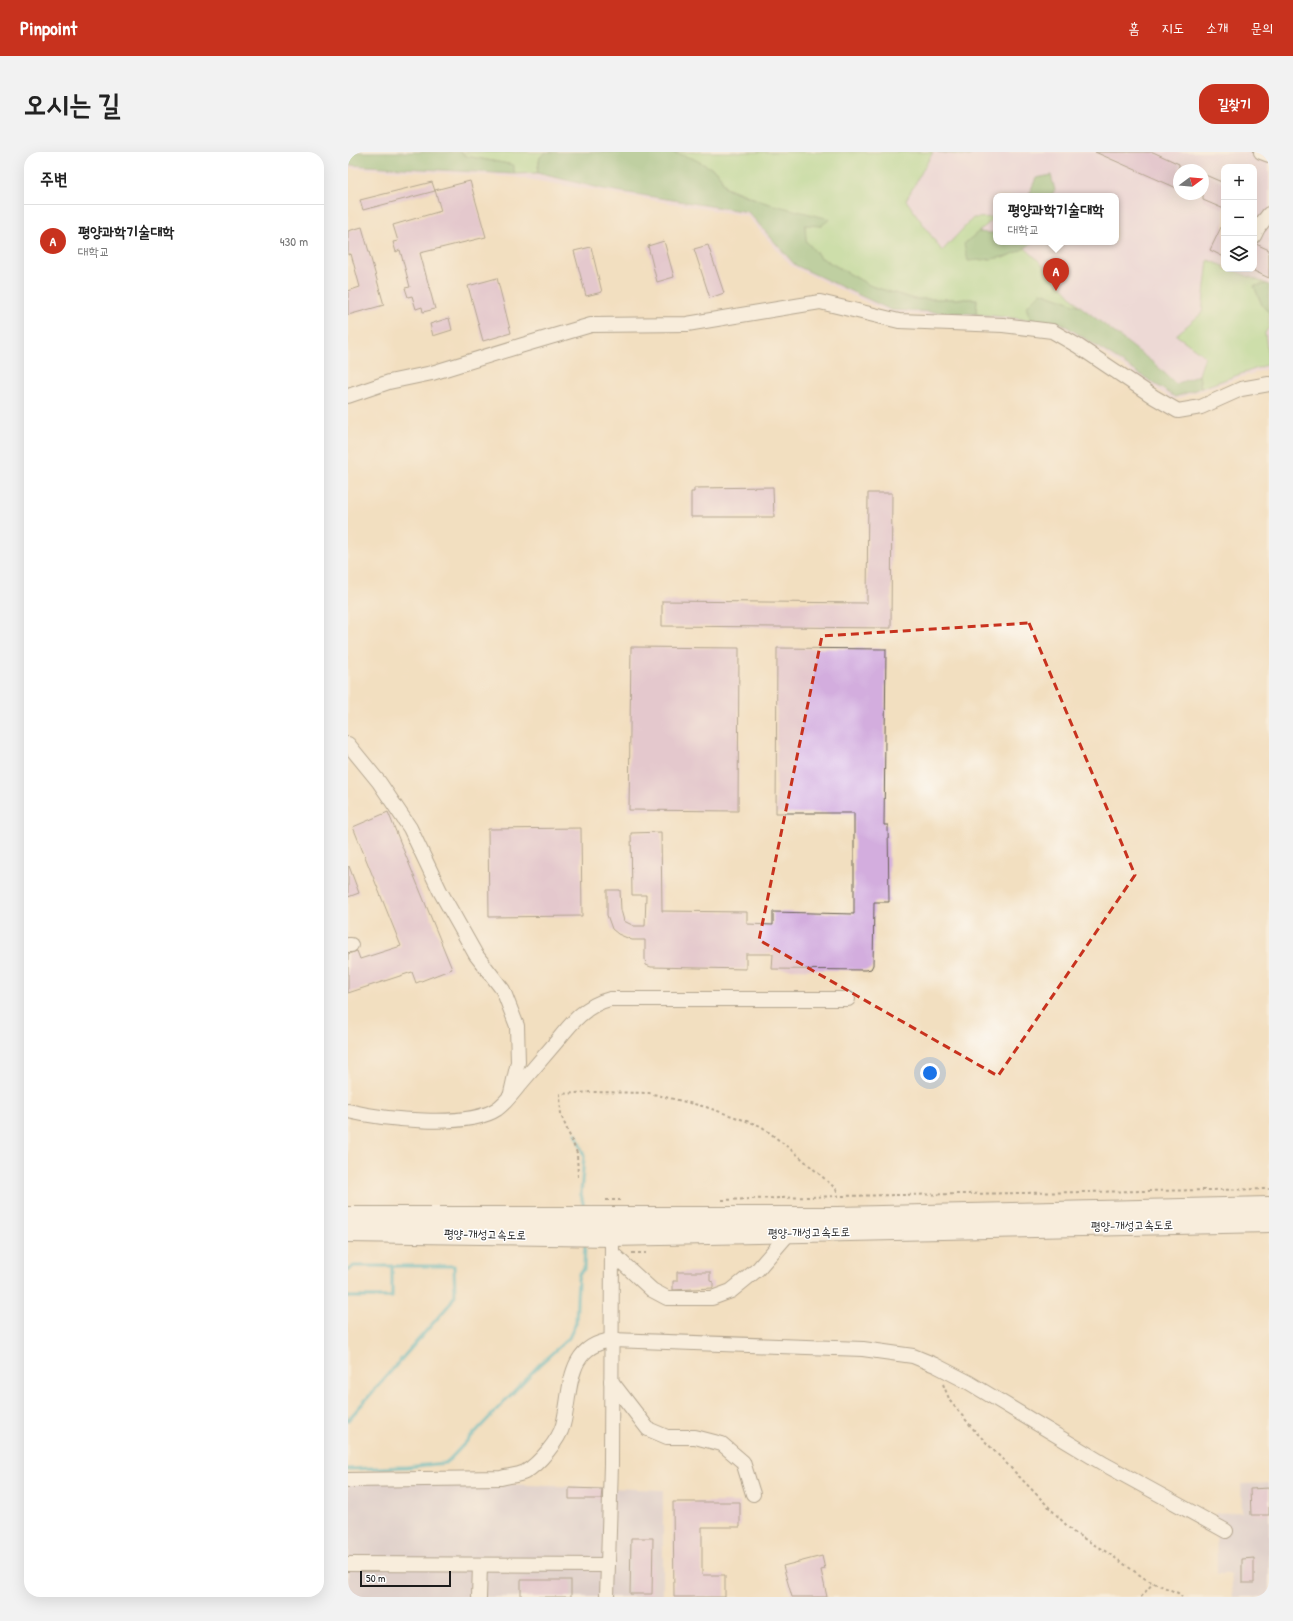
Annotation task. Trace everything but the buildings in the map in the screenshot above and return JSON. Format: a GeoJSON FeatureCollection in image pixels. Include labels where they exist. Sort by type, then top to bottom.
{"type":"FeatureCollection","features":[{"type":"Feature","properties":{"kind":"highway","name":"평양-개성고속도로"},"geometry":{"type":"LineString","coordinates":[[607,1228],[838,1217],[1269,1207]]}},
{"type":"Feature","properties":{"kind":"highway","name":"평양-개성고속도로"},"geometry":{"type":"LineString","coordinates":[[348,1217],[607,1228],[790,1232],[1269,1222]]}},
{"type":"Feature","properties":{"kind":"highway","name":"평양-개성고속도로"},"geometry":{"type":"LineString","coordinates":[[348,1232],[581,1226]]}},
{"type":"Feature","properties":{"kind":"street"},"geometry":{"type":"LineString","coordinates":[[1261,152],[1269,155]]}},
{"type":"Feature","properties":{"kind":"street"},"geometry":{"type":"LineString","coordinates":[[1257,230],[1269,214]]}},
{"type":"Feature","properties":{"kind":"street"},"geometry":{"type":"LineString","coordinates":[[348,396],[389,382],[432,373],[590,325],[687,324],[820,302],[899,321],[1003,326],[1052,331],[1078,346],[1154,397],[1178,410],[1201,407],[1241,389],[1269,384]]}},
{"type":"Feature","properties":{"kind":"street"},"geometry":{"type":"LineString","coordinates":[[348,744],[379,782],[410,828],[440,891],[476,955],[503,990],[517,1026],[518,1062],[511,1096]]}},
{"type":"Feature","properties":{"kind":"street"},"geometry":{"type":"LineString","coordinates":[[348,1111],[368,1116],[431,1122],[477,1117],[496,1109],[511,1096],[578,1015],[586,1009],[603,1001],[618,998],[848,999]]}},
{"type":"Feature","properties":{"kind":"street"},"geometry":{"type":"LineString","coordinates":[[607,1228],[652,1290],[667,1298],[712,1298],[731,1291],[758,1269],[790,1232]]}},
{"type":"Feature","properties":{"kind":"street"},"geometry":{"type":"LineString","coordinates":[[607,1228],[612,1340],[611,1464],[607,1597]]}},
{"type":"Feature","properties":{"kind":"street"},"geometry":{"type":"LineString","coordinates":[[348,1480],[501,1478],[525,1472],[540,1460],[558,1438],[563,1426],[572,1374],[580,1356],[593,1345],[602,1342],[612,1340],[863,1349],[913,1356],[935,1365],[968,1382],[1104,1464],[1226,1531]]}},
{"type":"Feature","properties":{"kind":"street"},"geometry":{"type":"LineString","coordinates":[[611,1381],[648,1429],[667,1437],[695,1437],[722,1444],[743,1462],[753,1494]]}},
{"type":"Feature","properties":{"kind":"street"},"geometry":{"type":"LineString","coordinates":[[348,1564],[607,1565]]}},
{"type":"Feature","properties":{"kind":"street"},"geometry":{"type":"LineString","coordinates":[[479,1597],[480,1565]]}},
{"type":"Feature","properties":{"kind":"path"},"geometry":{"type":"LineString","coordinates":[[578,1178],[577,1153],[561,1115],[560,1094],[592,1092],[649,1094],[706,1107],[761,1126],[799,1156],[836,1189],[838,1196]]}},
{"type":"Feature","properties":{"kind":"path"},"geometry":{"type":"LineString","coordinates":[[716,1200],[838,1196],[1269,1189]]}},
{"type":"Feature","properties":{"kind":"path"},"geometry":{"type":"LineString","coordinates":[[607,1228],[623,1200]]}},
{"type":"Feature","properties":{"kind":"path"},"geometry":{"type":"LineString","coordinates":[[935,1365],[950,1401],[975,1431],[1073,1532],[1153,1583],[1178,1593],[1182,1597]]}},
{"type":"Feature","properties":{"kind":"path"},"geometry":{"type":"LineString","coordinates":[[1141,1597],[1153,1583]]}},
{"type":"Feature","properties":{"kind":"highlighted area"},"geometry":{"type":"Polygon","coordinates":[[[1029,623],[1135,875],[998,1076],[759,940],[822,636],[1029,623]]]}},
{"type":"Feature","properties":{"kind":"shaded area"},"geometry":{"type":"Polygon","coordinates":[[[348,152],[1269,152],[1269,368],[1173,400],[1060,325],[889,313],[791,266],[747,216],[514,177],[348,168],[348,152]]]}},
{"type":"Feature","properties":{"kind":"shaded area"},"geometry":{"type":"Polygon","coordinates":[[[348,1478],[663,1490],[663,1597],[348,1597],[348,1478]]]}},
{"type":"Feature","properties":{"kind":"shaded area"},"geometry":{"type":"Polygon","coordinates":[[[1269,1483],[1269,1597],[1233,1597],[1231,1574],[1217,1574],[1216,1513],[1242,1512],[1241,1484],[1269,1483]]]}},
{"type":"Feature","properties":{"kind":"green space"},"geometry":{"type":"Polygon","coordinates":[[[348,152],[460,152],[466,156],[514,165],[514,174],[348,165],[348,152]]]}},
{"type":"Feature","properties":{"kind":"green space"},"geometry":{"type":"Polygon","coordinates":[[[460,152],[546,152],[540,157],[537,173],[514,174],[513,165],[466,156],[460,152]]]}},
{"type":"Feature","properties":{"kind":"green space"},"geometry":{"type":"Polygon","coordinates":[[[546,152],[671,152],[692,158],[717,171],[726,188],[766,203],[830,219],[821,226],[805,225],[806,241],[820,257],[871,286],[914,299],[977,299],[976,314],[891,310],[795,265],[748,212],[604,189],[537,173],[540,157],[546,152]]]}},
{"type":"Feature","properties":{"kind":"green space"},"geometry":{"type":"Polygon","coordinates":[[[671,152],[933,152],[906,200],[942,251],[973,218],[993,217],[993,220],[964,244],[1003,258],[1025,248],[1039,261],[1080,306],[1041,292],[1026,307],[1031,320],[976,314],[977,299],[914,299],[871,286],[820,257],[806,241],[805,225],[766,203],[726,187],[717,171],[671,152]]]}},
{"type":"Feature","properties":{"kind":"green space"},"geometry":{"type":"Polygon","coordinates":[[[938,152],[971,152],[970,156],[938,152]]]}},
{"type":"Feature","properties":{"kind":"green space"},"geometry":{"type":"Polygon","coordinates":[[[1051,175],[1055,190],[1053,193],[1029,193],[1036,178],[1051,175]]]}},
{"type":"Feature","properties":{"kind":"green space"},"geometry":{"type":"Polygon","coordinates":[[[978,232],[992,233],[993,245],[1029,245],[1010,255],[994,259],[968,261],[964,244],[978,232]]]}},
{"type":"Feature","properties":{"kind":"green space"},"geometry":{"type":"Polygon","coordinates":[[[1208,260],[1221,265],[1221,272],[1237,272],[1267,284],[1254,286],[1262,305],[1269,313],[1269,327],[1265,333],[1269,364],[1201,388],[1199,375],[1205,356],[1176,335],[1202,313],[1208,260]]]}},
{"type":"Feature","properties":{"kind":"green space"},"geometry":{"type":"Polygon","coordinates":[[[1269,285],[1269,313],[1262,305],[1254,286],[1269,285]]]}},
{"type":"Feature","properties":{"kind":"green space"},"geometry":{"type":"Polygon","coordinates":[[[1041,292],[1080,306],[1155,364],[1176,384],[1199,375],[1201,388],[1175,397],[1061,323],[1031,320],[1026,307],[1041,292]]]}},
{"type":"Feature","properties":{"kind":"waterway"},"geometry":{"type":"LineString","coordinates":[[576,1134],[584,1156],[581,1194],[585,1212]]}},
{"type":"Feature","properties":{"kind":"waterway"},"geometry":{"type":"LineString","coordinates":[[348,1469],[407,1467],[445,1463],[450,1459],[539,1365],[569,1338],[576,1323],[578,1280],[579,1274],[584,1269],[585,1242]]}},
{"type":"Feature","properties":{"kind":"waterway"},"geometry":{"type":"LineString","coordinates":[[348,1270],[354,1266],[454,1266],[455,1295],[449,1305],[348,1420]]}},
{"type":"Feature","properties":{"kind":"waterway"},"geometry":{"type":"LineString","coordinates":[[348,1297],[392,1297],[392,1266]]}},
{"type":"Feature","properties":{"kind":"place","name":"평양과학기술대학"},"geometry":{"type":"Point","coordinates":[1056,291]}}]}
